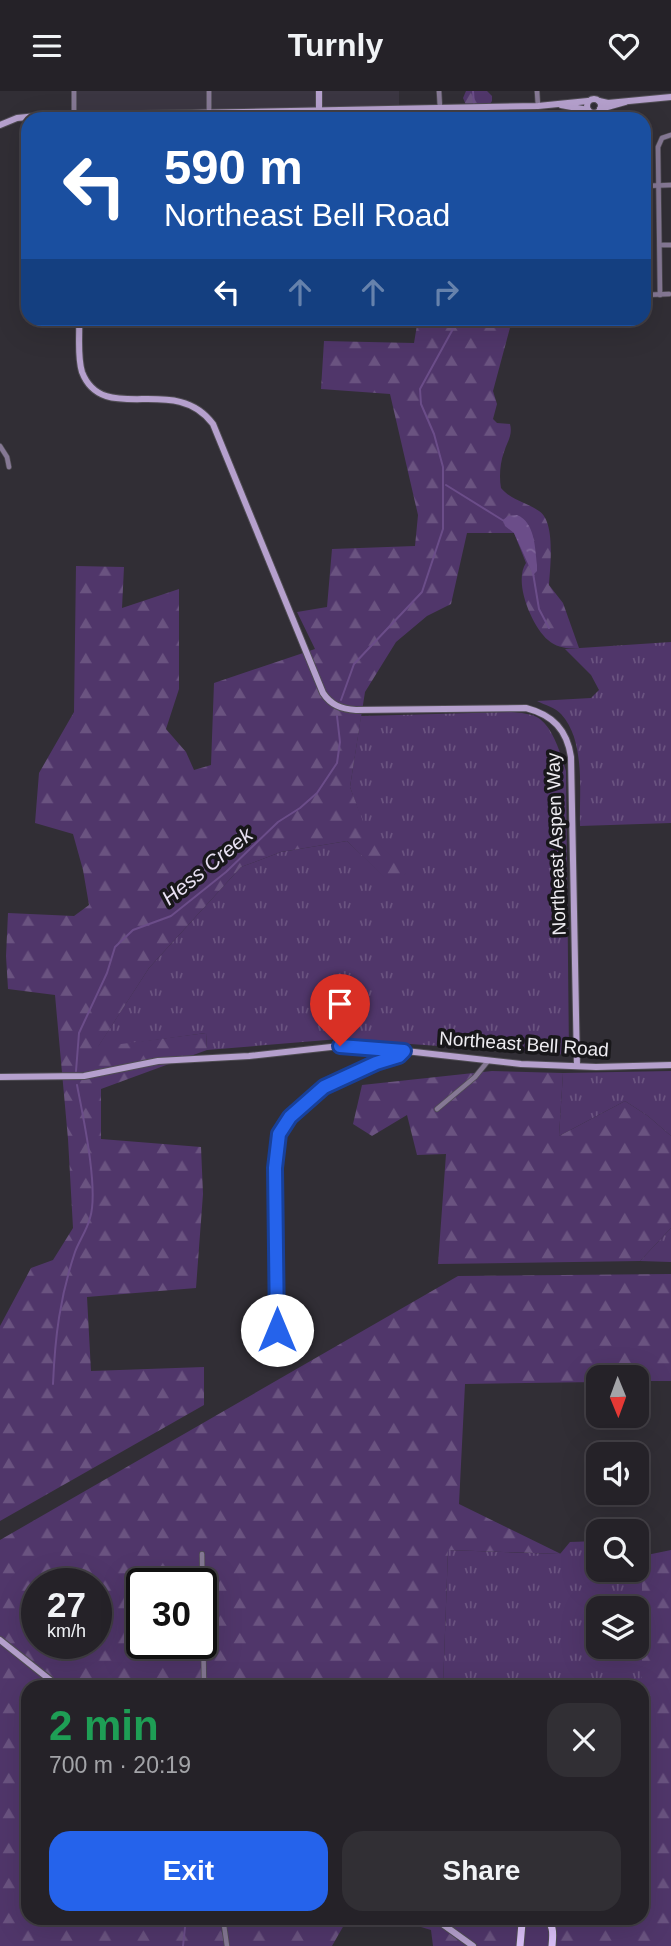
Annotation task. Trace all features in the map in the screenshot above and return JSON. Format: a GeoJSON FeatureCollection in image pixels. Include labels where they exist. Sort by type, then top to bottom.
{"type":"FeatureCollection","features":[{"type":"Feature","properties":{"kind":"main road"},"geometry":{"type":"LineString","coordinates":[[318,91],[319,110]]}},
{"type":"Feature","properties":{"kind":"main road"},"geometry":{"type":"LineString","coordinates":[[592,112],[595,104],[594,91]]}},
{"type":"Feature","properties":{"kind":"main road"},"geometry":{"type":"LineString","coordinates":[[209,112],[622,105],[627,101],[671,97]]}},
{"type":"Feature","properties":{"kind":"main road"},"geometry":{"type":"LineString","coordinates":[[592,112],[595,104]]}},
{"type":"Feature","properties":{"kind":"main road"},"geometry":{"type":"LineString","coordinates":[[561,105],[582,112]]}},
{"type":"Feature","properties":{"kind":"main road"},"geometry":{"type":"LineString","coordinates":[[0,125],[21,118]]}},
{"type":"Feature","properties":{"kind":"main road","name":"Northeast Aspen Way"},"geometry":{"type":"LineString","coordinates":[[79,326],[80,363],[86,380],[101,395],[119,399],[172,399],[194,406],[213,423],[323,693],[332,704],[339,708],[356,710],[526,708],[549,717],[563,731],[571,757],[577,1066]]}},
{"type":"Feature","properties":{"kind":"main road","name":"Northeast Bell Road"},"geometry":{"type":"LineString","coordinates":[[0,1077],[85,1076],[158,1061],[249,1056],[340,1046],[488,1061],[577,1066],[671,1065]]}},
{"type":"Feature","properties":{"kind":"main road"},"geometry":{"type":"LineString","coordinates":[[0,1640],[50,1680]]}},
{"type":"Feature","properties":{"kind":"main road"},"geometry":{"type":"LineString","coordinates":[[444,1925],[473,1946]]}},
{"type":"Feature","properties":{"kind":"main road"},"geometry":{"type":"LineString","coordinates":[[520,1946],[522,1925]]}},
{"type":"Feature","properties":{"kind":"main road"},"geometry":{"type":"LineString","coordinates":[[550,1925],[553,1929],[552,1946]]}},
{"type":"Feature","properties":{"kind":"street"},"geometry":{"type":"LineString","coordinates":[[74,91],[74,112]]}},
{"type":"Feature","properties":{"kind":"street"},"geometry":{"type":"LineString","coordinates":[[209,91],[209,112]]}},
{"type":"Feature","properties":{"kind":"street"},"geometry":{"type":"LineString","coordinates":[[439,91],[440,108]]}},
{"type":"Feature","properties":{"kind":"street"},"geometry":{"type":"LineString","coordinates":[[537,91],[538,106]]}},
{"type":"Feature","properties":{"kind":"street"},"geometry":{"type":"LineString","coordinates":[[660,295],[659,140],[671,135]]}},
{"type":"Feature","properties":{"kind":"street"},"geometry":{"type":"LineString","coordinates":[[651,185],[671,185]]}},
{"type":"Feature","properties":{"kind":"street"},"geometry":{"type":"LineString","coordinates":[[660,245],[671,245]]}},
{"type":"Feature","properties":{"kind":"street"},"geometry":{"type":"LineString","coordinates":[[651,295],[669,294]]}},
{"type":"Feature","properties":{"kind":"street"},"geometry":{"type":"LineString","coordinates":[[0,446],[7,457],[9,467]]}},
{"type":"Feature","properties":{"kind":"street"},"geometry":{"type":"LineString","coordinates":[[279,1338],[275,1168],[279,1134],[290,1117],[324,1087],[376,1063],[399,1056],[404,1051]]}},
{"type":"Feature","properties":{"kind":"street"},"geometry":{"type":"LineString","coordinates":[[437,1109],[475,1077],[488,1061]]}},
{"type":"Feature","properties":{"kind":"street"},"geometry":{"type":"LineString","coordinates":[[202,1554],[204,1680]]}},
{"type":"Feature","properties":{"kind":"street"},"geometry":{"type":"LineString","coordinates":[[224,1925],[227,1946]]}},
{"type":"Feature","properties":{"kind":"shaded area"},"geometry":{"type":"Polygon","coordinates":[[[74,91],[399,91],[399,109],[74,112],[74,91]]]}},
{"type":"Feature","properties":{"kind":"green space"},"geometry":{"type":"Polygon","coordinates":[[[466,91],[487,91],[492,96],[492,101],[490,104],[466,105],[463,98],[466,91]]]}},
{"type":"Feature","properties":{"kind":"green space"},"geometry":{"type":"Polygon","coordinates":[[[417,326],[510,326],[493,391],[497,404],[493,419],[497,423],[510,424],[511,428],[501,465],[501,488],[539,511],[548,525],[551,545],[549,585],[563,603],[579,648],[555,645],[536,625],[523,592],[523,571],[526,563],[514,533],[467,533],[451,604],[427,616],[396,642],[365,692],[350,787],[367,832],[408,872],[392,885],[347,841],[281,852],[241,867],[149,968],[98,1047],[206,1033],[207,1050],[101,1089],[101,1139],[201,1147],[203,1194],[196,1288],[87,1297],[91,1371],[204,1367],[204,1405],[0,1521],[0,1326],[31,1268],[53,1260],[73,1228],[55,995],[8,989],[6,956],[8,913],[74,916],[89,905],[73,834],[35,823],[39,773],[74,712],[76,566],[124,567],[122,608],[179,589],[179,689],[166,729],[186,752],[194,770],[211,765],[214,683],[315,649],[297,612],[327,607],[332,549],[415,546],[418,515],[390,394],[321,389],[324,341],[414,343],[417,326]]]}},
{"type":"Feature","properties":{"kind":"green space"},"geometry":{"type":"Polygon","coordinates":[[[671,642],[671,823],[580,826],[580,767],[574,738],[561,714],[537,701],[591,698],[599,690],[591,675],[565,649],[671,642]]]}},
{"type":"Feature","properties":{"kind":"green space"},"geometry":{"type":"Polygon","coordinates":[[[511,712],[533,716],[545,724],[556,743],[566,771],[569,1055],[339,1039],[207,1050],[206,1033],[97,1048],[149,968],[241,867],[281,852],[347,841],[392,884],[407,872],[366,832],[350,787],[361,716],[511,712]]]}},
{"type":"Feature","properties":{"kind":"green space"},"geometry":{"type":"Polygon","coordinates":[[[492,1071],[563,1073],[559,1136],[625,1101],[671,1136],[671,1228],[640,1261],[438,1264],[446,1154],[417,1155],[407,1115],[372,1136],[353,1124],[362,1085],[492,1071]]]}},
{"type":"Feature","properties":{"kind":"green space"},"geometry":{"type":"Polygon","coordinates":[[[671,1071],[671,1136],[625,1101],[559,1136],[563,1073],[671,1071]]]}},
{"type":"Feature","properties":{"kind":"green space"},"geometry":{"type":"Polygon","coordinates":[[[671,1228],[671,1262],[640,1261],[671,1228]]]}},
{"type":"Feature","properties":{"kind":"green space"},"geometry":{"type":"Polygon","coordinates":[[[671,1274],[671,1381],[649,1381],[649,1365],[586,1365],[586,1382],[465,1384],[459,1504],[561,1554],[448,1550],[443,1680],[21,1680],[21,1925],[344,1925],[332,1946],[0,1946],[0,1540],[458,1276],[671,1274]]]}},
{"type":"Feature","properties":{"kind":"green space"},"geometry":{"type":"Polygon","coordinates":[[[586,1541],[586,1582],[642,1582],[642,1596],[586,1596],[586,1659],[642,1659],[643,1680],[443,1680],[448,1550],[560,1554],[570,1542],[586,1541]]]}},
{"type":"Feature","properties":{"kind":"green space"},"geometry":{"type":"Polygon","coordinates":[[[671,1550],[671,1946],[433,1946],[431,1930],[414,1925],[649,1925],[649,1680],[642,1680],[642,1659],[649,1659],[649,1596],[642,1596],[642,1582],[649,1582],[649,1555],[671,1550]]]}},
{"type":"Feature","properties":{"kind":"green space"},"geometry":{"type":"Polygon","coordinates":[[[528,1925],[546,1925],[548,1946],[524,1946],[524,1930],[528,1925]]]}},
{"type":"Feature","properties":{"kind":"water"},"geometry":{"type":"Polygon","coordinates":[[[517,515],[527,523],[533,536],[537,571],[533,575],[514,533],[505,526],[503,520],[517,515]]]}},
{"type":"Feature","properties":{"kind":"waterway","name":"Hess Creek"},"geometry":{"type":"LineString","coordinates":[[473,91],[474,104]]}},
{"type":"Feature","properties":{"kind":"waterway","name":"Hess Creek"},"geometry":{"type":"LineString","coordinates":[[341,700],[354,664],[422,592],[443,529],[443,467],[434,434],[421,404],[420,389],[454,326]]}},
{"type":"Feature","properties":{"kind":"waterway"},"geometry":{"type":"LineString","coordinates":[[446,485],[504,521]]}},
{"type":"Feature","properties":{"kind":"waterway"},"geometry":{"type":"LineString","coordinates":[[533,573],[539,609],[549,628]]}},
{"type":"Feature","properties":{"kind":"waterway","name":"Hess Creek"},"geometry":{"type":"LineString","coordinates":[[76,1071],[79,1033],[107,973],[115,947],[133,930],[171,916],[226,872],[278,822],[317,793],[337,763],[340,742],[337,716]]}},
{"type":"Feature","properties":{"kind":"waterway","name":"Hess Creek"},"geometry":{"type":"LineString","coordinates":[[53,1384],[62,1301],[75,1252],[89,1222],[92,1206],[89,1153],[77,1085]]}},
{"type":"Feature","properties":{"kind":"waterway"},"geometry":{"type":"LineString","coordinates":[[183,1946],[185,1925]]}},
{"type":"Feature","properties":{"kind":"route"},"geometry":{"type":"LineString","coordinates":[[277,1330],[275,1168],[279,1134],[290,1117],[324,1087],[376,1063],[399,1056],[404,1051],[340,1046]]}}]}
